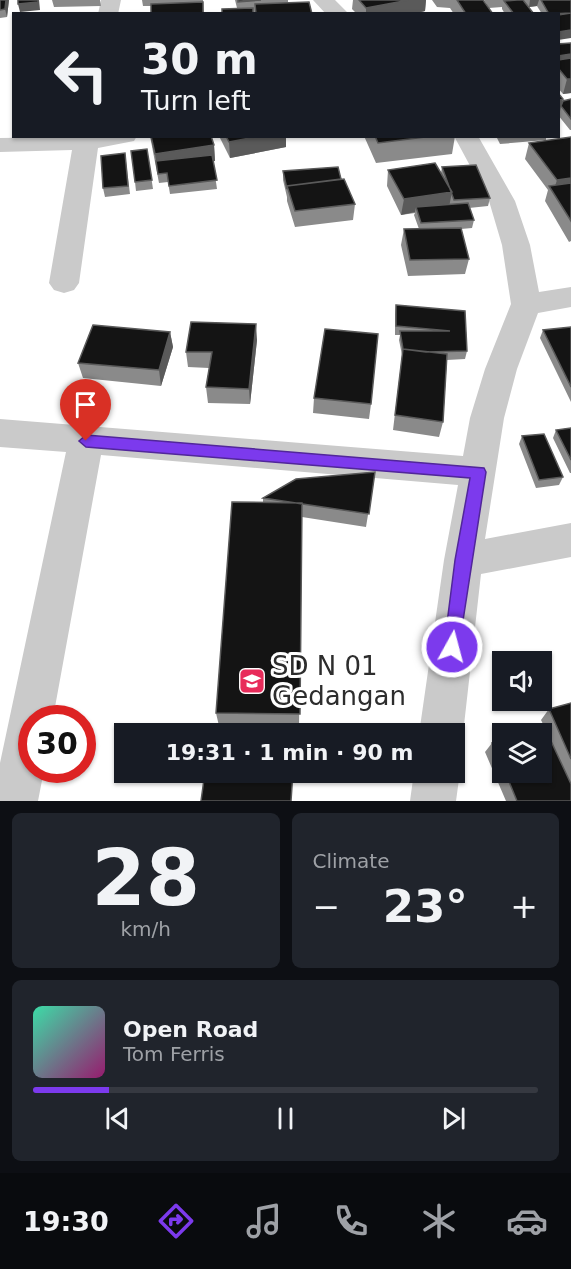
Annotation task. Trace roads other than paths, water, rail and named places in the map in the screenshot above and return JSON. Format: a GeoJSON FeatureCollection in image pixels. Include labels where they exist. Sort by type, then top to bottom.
{"type":"FeatureCollection","features":[{"type":"Feature","properties":{"kind":"street"},"geometry":{"type":"LineString","coordinates":[[323,0],[337,12]]}},
{"type":"Feature","properties":{"kind":"street"},"geometry":{"type":"LineString","coordinates":[[442,723],[463,560],[487,418],[501,369],[526,304],[516,245],[502,201],[467,138]]}},
{"type":"Feature","properties":{"kind":"street"},"geometry":{"type":"LineString","coordinates":[[0,145],[86,139],[64,283]]}},
{"type":"Feature","properties":{"kind":"street"},"geometry":{"type":"LineString","coordinates":[[526,304],[571,297]]}},
{"type":"Feature","properties":{"kind":"street"},"geometry":{"type":"LineString","coordinates":[[0,433],[479,472]]}},
{"type":"Feature","properties":{"kind":"street"},"geometry":{"type":"LineString","coordinates":[[15,801],[86,441]]}},
{"type":"Feature","properties":{"kind":"street"},"geometry":{"type":"LineString","coordinates":[[463,560],[571,540]]}},
{"type":"Feature","properties":{"kind":"street"},"geometry":{"type":"LineString","coordinates":[[433,801],[435,783]]}},
{"type":"Feature","properties":{"kind":"place","name":"SD N 01 Gedangan"},"geometry":{"type":"Point","coordinates":[252,681]}}]}
